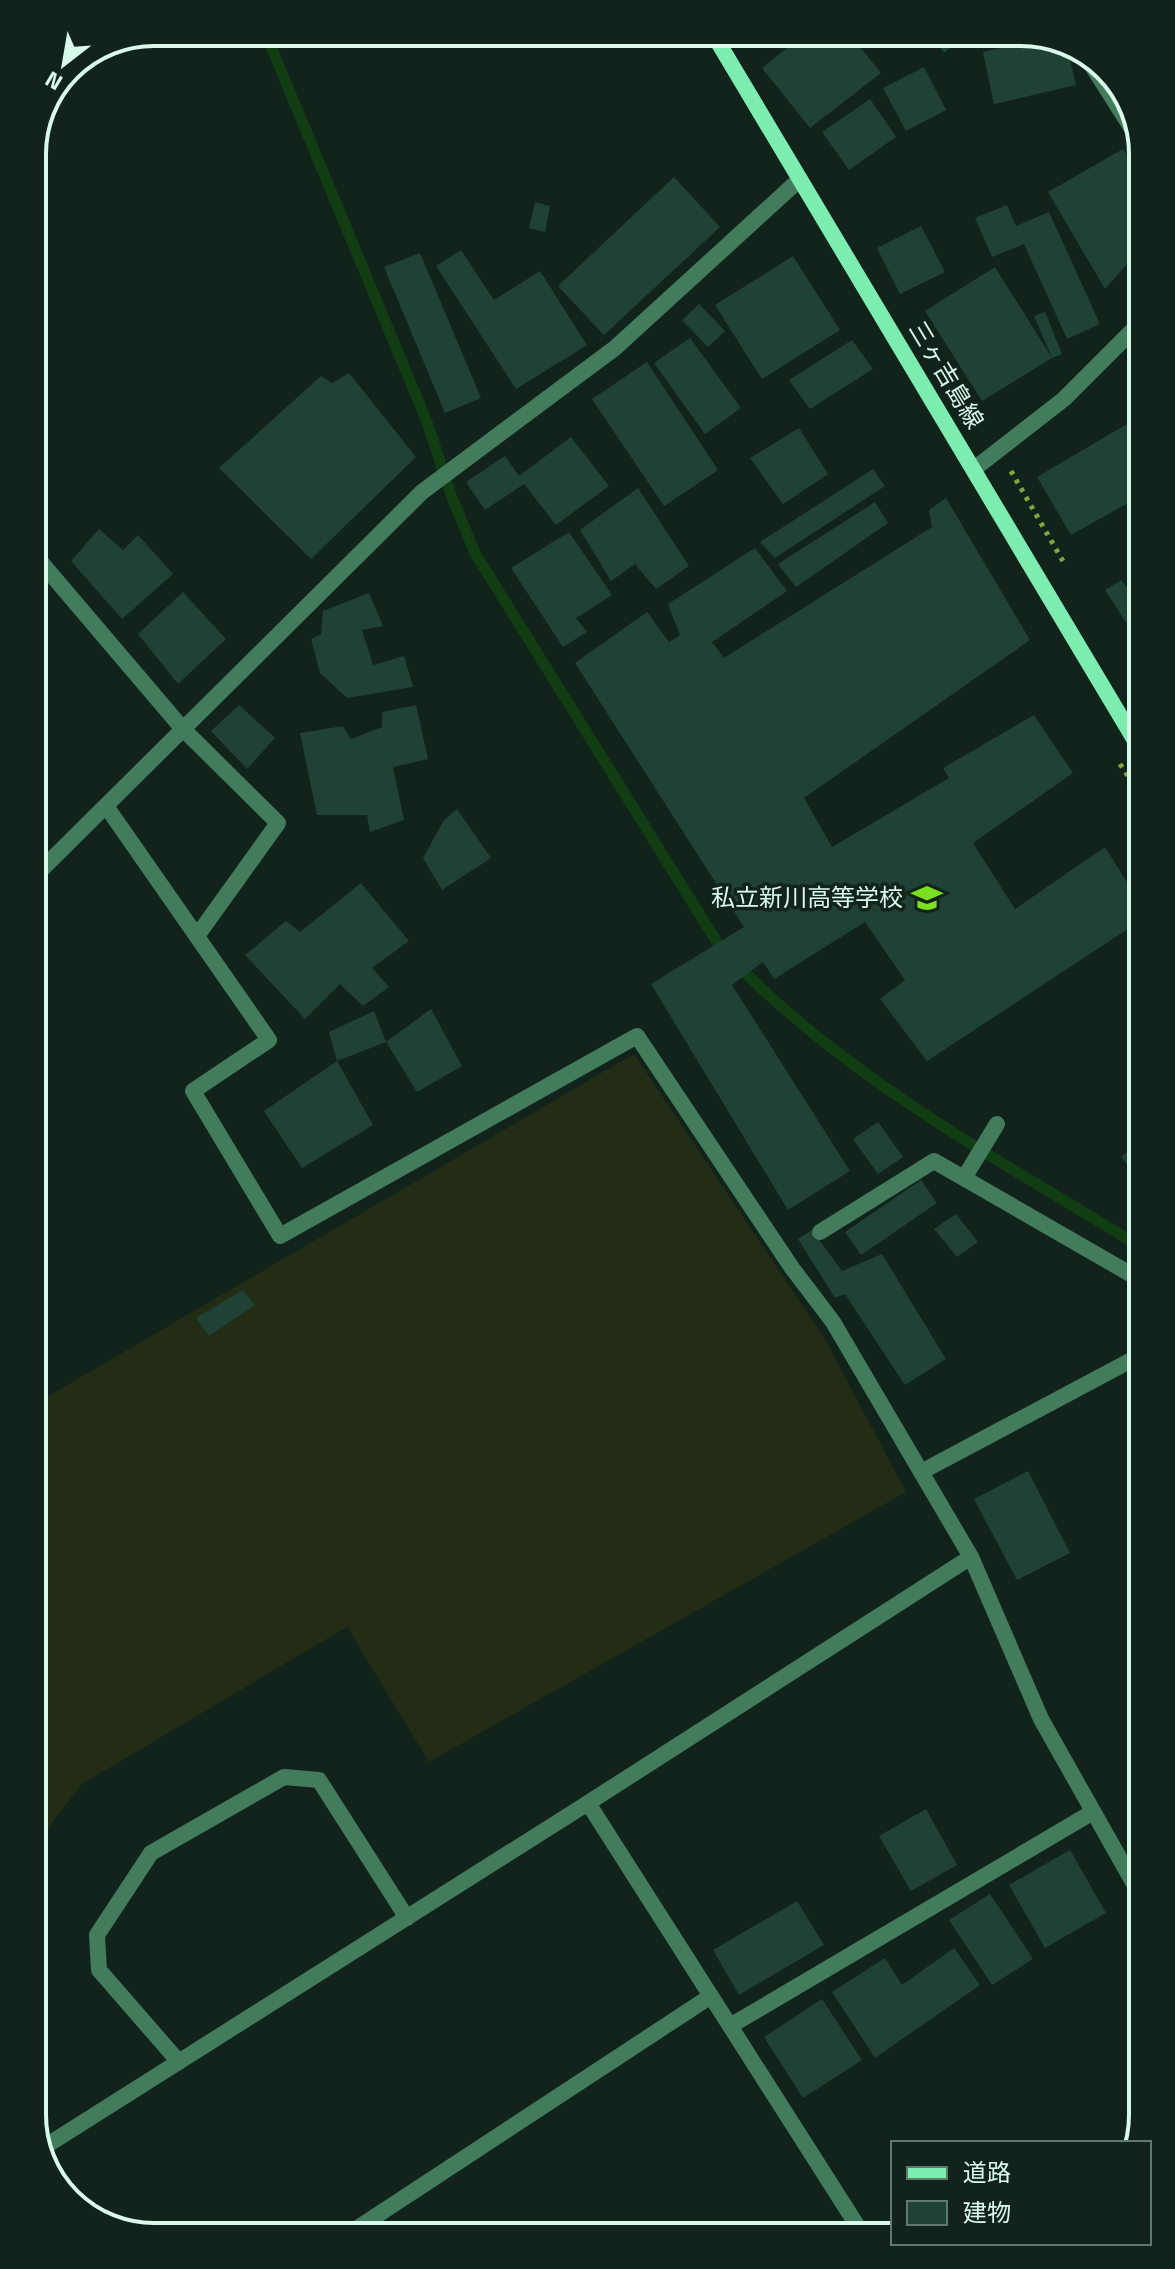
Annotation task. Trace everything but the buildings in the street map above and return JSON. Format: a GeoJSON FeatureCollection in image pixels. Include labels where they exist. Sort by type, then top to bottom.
{"type":"FeatureCollection","features":[{"type":"Feature","properties":{"kind":"main road","name":"三ヶ吉島線"},"geometry":{"type":"LineString","coordinates":[[720,46],[1129,731]]}},
{"type":"Feature","properties":{"kind":"street"},"geometry":{"type":"LineString","coordinates":[[1105,86],[1115,103]]}},
{"type":"Feature","properties":{"kind":"street"},"geometry":{"type":"LineString","coordinates":[[46,865],[422,492],[615,348],[800,179]]}},
{"type":"Feature","properties":{"kind":"street"},"geometry":{"type":"LineString","coordinates":[[974,469],[1064,399],[1129,334]]}},
{"type":"Feature","properties":{"kind":"street"},"geometry":{"type":"LineString","coordinates":[[46,568],[182,728],[278,823],[197,936]]}},
{"type":"Feature","properties":{"kind":"street"},"geometry":{"type":"LineString","coordinates":[[106,806],[269,1040],[193,1091],[280,1236],[637,1036],[792,1268],[833,1322],[971,1557],[1041,1719],[1129,1875]]}},
{"type":"Feature","properties":{"kind":"street"},"geometry":{"type":"LineString","coordinates":[[964,1178],[997,1124]]}},
{"type":"Feature","properties":{"kind":"street"},"geometry":{"type":"LineString","coordinates":[[820,1232],[934,1161],[1129,1273]]}},
{"type":"Feature","properties":{"kind":"street"},"geometry":{"type":"LineString","coordinates":[[921,1472],[1129,1361]]}},
{"type":"Feature","properties":{"kind":"street"},"geometry":{"type":"LineString","coordinates":[[50,2143],[971,1557]]}},
{"type":"Feature","properties":{"kind":"street"},"geometry":{"type":"LineString","coordinates":[[179,2062],[99,1970],[97,1935],[151,1853],[284,1777],[319,1780],[407,1918]]}},
{"type":"Feature","properties":{"kind":"street"},"geometry":{"type":"LineString","coordinates":[[588,1803],[856,2223]]}},
{"type":"Feature","properties":{"kind":"street"},"geometry":{"type":"LineString","coordinates":[[730,2026],[1093,1812]]}},
{"type":"Feature","properties":{"kind":"street"},"geometry":{"type":"LineString","coordinates":[[365,2223],[711,1996]]}},
{"type":"Feature","properties":{"kind":"green space"},"geometry":{"type":"Polygon","coordinates":[[[634,1054],[825,1339],[906,1492],[429,1762],[347,1627],[82,1784],[46,1830],[46,1397],[634,1054]]]}},
{"type":"Feature","properties":{"kind":"waterway"},"geometry":{"type":"LineString","coordinates":[[271,46],[427,422],[451,495],[475,553],[720,947],[766,993],[866,1074],[973,1145],[1129,1240]]}},
{"type":"Feature","properties":{"kind":"place","name":"私立新川高等学校"},"geometry":{"type":"Point","coordinates":[927,898]}}]}
